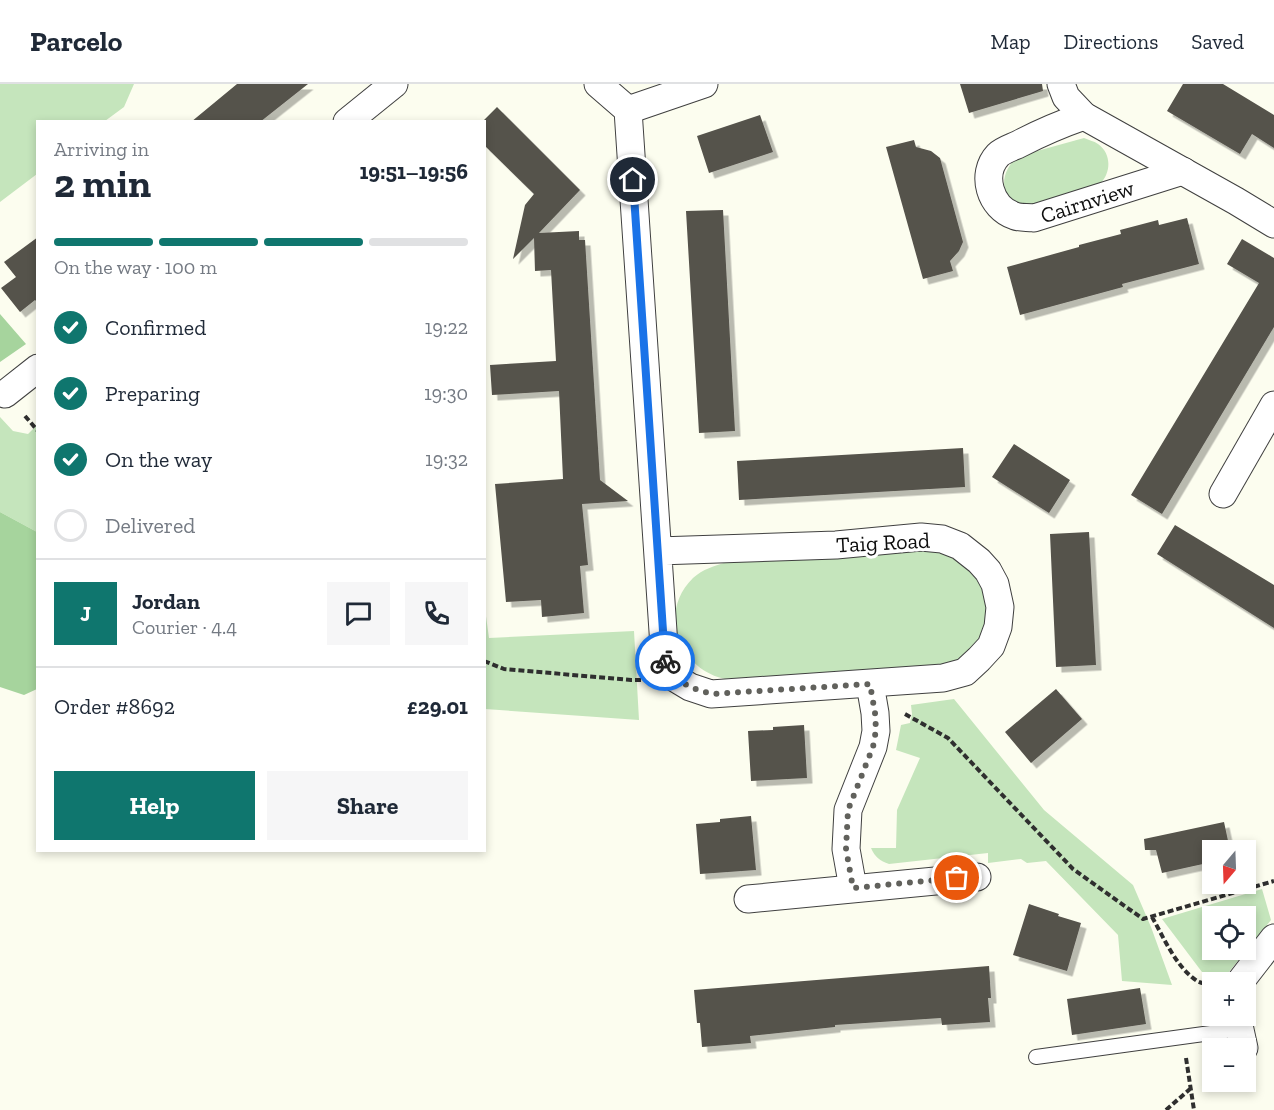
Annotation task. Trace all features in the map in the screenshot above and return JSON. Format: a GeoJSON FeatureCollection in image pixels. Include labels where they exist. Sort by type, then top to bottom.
{"type":"FeatureCollection","features":[{"type":"Feature","properties":{"kind":"street"},"geometry":{"type":"LineString","coordinates":[[349,120],[394,84]]}},
{"type":"Feature","properties":{"kind":"street"},"geometry":{"type":"LineString","coordinates":[[598,84],[628,111],[665,661],[675,678]]}},
{"type":"Feature","properties":{"kind":"street"},"geometry":{"type":"LineString","coordinates":[[628,111],[704,84]]}},
{"type":"Feature","properties":{"kind":"street","name":"Cairnview"},"geometry":{"type":"LineString","coordinates":[[1061,84],[1066,97],[1084,117],[1274,224]]}},
{"type":"Feature","properties":{"kind":"street","name":"Cairnview"},"geometry":{"type":"LineString","coordinates":[[1084,117],[1058,124],[999,154],[992,164],[989,177],[994,201],[1003,210],[1015,217],[1034,218],[1183,171]]}},
{"type":"Feature","properties":{"kind":"street"},"geometry":{"type":"LineString","coordinates":[[5,394],[36,370]]}},
{"type":"Feature","properties":{"kind":"street"},"geometry":{"type":"LineString","coordinates":[[1223,494],[1274,405]]}},
{"type":"Feature","properties":{"kind":"street","name":"Taig Road"},"geometry":{"type":"LineString","coordinates":[[658,551],[836,545],[921,537],[942,539],[960,546],[980,561],[995,584],[1000,607],[998,627],[991,646],[965,672],[943,678],[711,694],[690,687],[675,678]]}},
{"type":"Feature","properties":{"kind":"street"},"geometry":{"type":"LineString","coordinates":[[853,888],[846,849],[848,810],[873,747],[876,730],[870,684]]}},
{"type":"Feature","properties":{"kind":"street"},"geometry":{"type":"LineString","coordinates":[[748,899],[977,877]]}},
{"type":"Feature","properties":{"kind":"street"},"geometry":{"type":"LineString","coordinates":[[1248,972],[1274,938]]}},
{"type":"Feature","properties":{"kind":"lane"},"geometry":{"type":"LineString","coordinates":[[1036,1057],[1182,1037],[1202,1039]]}},
{"type":"Feature","properties":{"kind":"path"},"geometry":{"type":"LineString","coordinates":[[486,662],[504,669],[631,680],[675,678]]}},
{"type":"Feature","properties":{"kind":"path"},"geometry":{"type":"LineString","coordinates":[[875,713],[906,714],[948,738],[1073,869],[1143,919],[1274,881]]}},
{"type":"Feature","properties":{"kind":"path"},"geometry":{"type":"LineString","coordinates":[[1152,916],[1173,954],[1185,970],[1202,982]]}},
{"type":"Feature","properties":{"kind":"path"},"geometry":{"type":"LineString","coordinates":[[1182,1037],[1194,1110]]}},
{"type":"Feature","properties":{"kind":"path"},"geometry":{"type":"LineString","coordinates":[[1166,1110],[1191,1089]]}},
{"type":"Feature","properties":{"kind":"green space"},"geometry":{"type":"Polygon","coordinates":[[[0,84],[134,84],[124,107],[106,120],[36,120],[36,175],[0,202],[0,84]]]}},
{"type":"Feature","properties":{"kind":"green space"},"geometry":{"type":"Polygon","coordinates":[[[1084,138],[1103,148],[1108,158],[1108,169],[1100,184],[1036,205],[1021,204],[1010,198],[1004,186],[1004,179],[1014,160],[1019,156],[1084,138]]]}},
{"type":"Feature","properties":{"kind":"green space"},"geometry":{"type":"Polygon","coordinates":[[[0,314],[26,344],[0,362],[0,314]]]}},
{"type":"Feature","properties":{"kind":"green space"},"geometry":{"type":"Polygon","coordinates":[[[0,417],[13,431],[28,434],[36,426],[36,531],[0,512],[0,417]]]}},
{"type":"Feature","properties":{"kind":"green space"},"geometry":{"type":"Polygon","coordinates":[[[0,512],[36,531],[36,689],[24,695],[0,687],[0,512]]]}},
{"type":"Feature","properties":{"kind":"green space"},"geometry":{"type":"Polygon","coordinates":[[[921,550],[944,552],[957,557],[981,584],[986,602],[985,623],[973,650],[959,660],[944,666],[725,679],[709,673],[696,664],[685,652],[678,638],[675,623],[676,607],[682,592],[693,578],[713,566],[727,562],[921,550]]]}},
{"type":"Feature","properties":{"kind":"green space"},"geometry":{"type":"Polygon","coordinates":[[[486,616],[489,638],[634,631],[639,720],[486,709],[486,616]]]}},
{"type":"Feature","properties":{"kind":"green space"},"geometry":{"type":"Polygon","coordinates":[[[954,699],[1044,810],[1133,885],[1172,985],[1122,981],[1118,935],[1046,861],[1027,863],[1021,859],[988,863],[988,853],[889,864],[874,854],[871,848],[896,848],[897,810],[920,758],[896,750],[901,725],[910,723],[911,705],[954,699]]]}},
{"type":"Feature","properties":{"kind":"green space"},"geometry":{"type":"Polygon","coordinates":[[[1262,889],[1271,920],[1256,938],[1256,906],[1205,906],[1245,894],[1256,894],[1256,891],[1262,889]]]}},
{"type":"Feature","properties":{"kind":"green space"},"geometry":{"type":"Polygon","coordinates":[[[1202,907],[1202,960],[1239,960],[1229,972],[1202,972],[1162,919],[1202,907]]]}},
{"type":"Feature","properties":{"kind":"building"},"geometry":{"type":"Polygon","coordinates":[[[237,84],[308,84],[263,120],[193,120],[237,84]]]}},
{"type":"Feature","properties":{"kind":"building"},"geometry":{"type":"Polygon","coordinates":[[[960,84],[1042,84],[1043,91],[969,113],[960,84]]]}},
{"type":"Feature","properties":{"kind":"building"},"geometry":{"type":"Polygon","coordinates":[[[1183,84],[1223,84],[1274,115],[1274,148],[1252,134],[1240,154],[1167,111],[1183,84]]]}},
{"type":"Feature","properties":{"kind":"building"},"geometry":{"type":"Polygon","coordinates":[[[497,107],[580,190],[539,233],[579,231],[579,240],[585,240],[600,480],[628,501],[582,504],[588,565],[580,566],[584,613],[542,617],[541,600],[506,602],[495,484],[563,479],[559,391],[492,395],[490,365],[556,361],[551,270],[535,271],[534,238],[513,259],[525,205],[534,194],[486,147],[486,120],[484,120],[497,107]]]}},
{"type":"Feature","properties":{"kind":"building"},"geometry":{"type":"Polygon","coordinates":[[[760,115],[773,152],[709,173],[697,136],[760,115]]]}},
{"type":"Feature","properties":{"kind":"building"},"geometry":{"type":"Polygon","coordinates":[[[914,140],[916,147],[931,151],[940,158],[963,242],[950,261],[953,271],[923,279],[886,147],[914,140]]]}},
{"type":"Feature","properties":{"kind":"building"},"geometry":{"type":"Polygon","coordinates":[[[723,210],[735,431],[699,433],[686,211],[723,210]]]}},
{"type":"Feature","properties":{"kind":"building"},"geometry":{"type":"Polygon","coordinates":[[[1187,218],[1199,264],[1122,284],[1123,287],[1020,315],[1007,267],[1121,234],[1120,230],[1158,220],[1159,225],[1187,218]]]}},
{"type":"Feature","properties":{"kind":"building"},"geometry":{"type":"Polygon","coordinates":[[[36,238],[36,301],[20,312],[1,288],[16,277],[4,262],[36,238]]]}},
{"type":"Feature","properties":{"kind":"building"},"geometry":{"type":"Polygon","coordinates":[[[1242,239],[1274,258],[1274,327],[1162,514],[1131,495],[1259,283],[1227,264],[1242,239]]]}},
{"type":"Feature","properties":{"kind":"building"},"geometry":{"type":"Polygon","coordinates":[[[1014,444],[1070,480],[1049,513],[992,477],[1014,444]]]}},
{"type":"Feature","properties":{"kind":"building"},"geometry":{"type":"Polygon","coordinates":[[[963,448],[965,487],[739,500],[737,461],[963,448]]]}},
{"type":"Feature","properties":{"kind":"building"},"geometry":{"type":"Polygon","coordinates":[[[1175,525],[1274,585],[1274,628],[1157,554],[1175,525]]]}},
{"type":"Feature","properties":{"kind":"building"},"geometry":{"type":"Polygon","coordinates":[[[1089,532],[1096,665],[1056,667],[1050,534],[1089,532]]]}},
{"type":"Feature","properties":{"kind":"building"},"geometry":{"type":"Polygon","coordinates":[[[1056,689],[1082,719],[1031,763],[1005,732],[1056,689]]]}},
{"type":"Feature","properties":{"kind":"building"},"geometry":{"type":"Polygon","coordinates":[[[804,725],[807,778],[751,781],[748,731],[804,725]]]}},
{"type":"Feature","properties":{"kind":"building"},"geometry":{"type":"Polygon","coordinates":[[[751,816],[756,870],[700,874],[696,824],[751,816]]]}},
{"type":"Feature","properties":{"kind":"building"},"geometry":{"type":"Polygon","coordinates":[[[1224,822],[1228,840],[1202,840],[1202,864],[1162,873],[1156,850],[1145,850],[1144,839],[1224,822]]]}},
{"type":"Feature","properties":{"kind":"building"},"geometry":{"type":"Polygon","coordinates":[[[1029,904],[1081,923],[1067,971],[1013,955],[1029,904]]]}},
{"type":"Feature","properties":{"kind":"building"},"geometry":{"type":"Polygon","coordinates":[[[989,966],[990,1022],[942,1025],[941,1018],[835,1025],[835,1027],[750,1036],[751,1043],[702,1047],[694,990],[989,966]]]}},
{"type":"Feature","properties":{"kind":"building"},"geometry":{"type":"Polygon","coordinates":[[[1140,988],[1146,1024],[1072,1035],[1067,999],[1140,988]]]}},
{"type":"Feature","properties":{"kind":"way so far"},"geometry":{"type":"LineString","coordinates":[[665,661],[675,678],[690,687],[711,694],[870,684],[876,730],[873,747],[848,810],[846,849],[853,888],[957,878]]}},
{"type":"Feature","properties":{"kind":"route"},"geometry":{"type":"LineString","coordinates":[[633,180],[665,661]]}}]}
